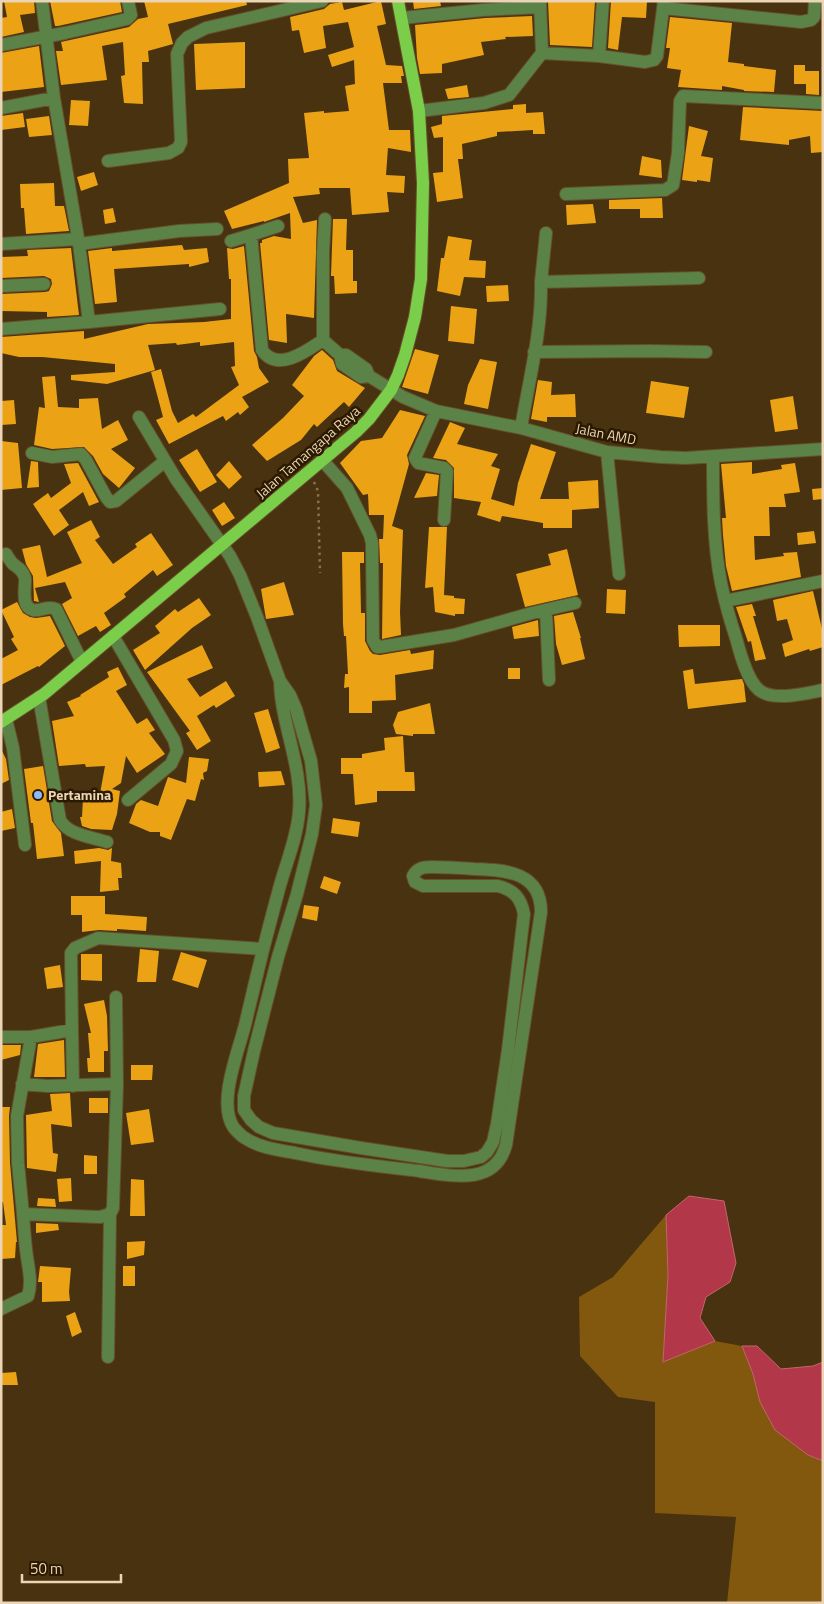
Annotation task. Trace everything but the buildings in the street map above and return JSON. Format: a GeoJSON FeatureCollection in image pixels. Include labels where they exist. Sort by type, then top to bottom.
{"type":"FeatureCollection","features":[{"type":"Feature","properties":{"kind":"main road","name":"Jalan Tamangapa Raya"},"geometry":{"type":"LineString","coordinates":[[4,721],[39,697],[82,662],[309,472],[369,419],[391,390],[405,356],[415,317],[420,279],[423,183],[419,111],[398,1]]}},
{"type":"Feature","properties":{"kind":"street"},"geometry":{"type":"LineString","coordinates":[[42,1],[54,98],[89,322]]}},
{"type":"Feature","properties":{"kind":"street"},"geometry":{"type":"LineString","coordinates":[[1,45],[129,18],[131,13],[128,1]]}},
{"type":"Feature","properties":{"kind":"street"},"geometry":{"type":"LineString","coordinates":[[108,161],[169,153],[178,148],[181,142],[177,54],[182,43],[188,37],[206,28],[322,1]]}},
{"type":"Feature","properties":{"kind":"street"},"geometry":{"type":"LineString","coordinates":[[599,56],[603,1]]}},
{"type":"Feature","properties":{"kind":"street"},"geometry":{"type":"LineString","coordinates":[[542,53],[599,56],[645,62],[654,60],[660,49],[663,5],[801,22],[811,20],[814,17],[816,1]]}},
{"type":"Feature","properties":{"kind":"street"},"geometry":{"type":"LineString","coordinates":[[402,18],[540,4],[542,53],[509,96],[484,103],[419,111]]}},
{"type":"Feature","properties":{"kind":"street"},"geometry":{"type":"LineString","coordinates":[[566,194],[665,190],[671,188],[678,153],[680,101],[683,96],[823,103]]}},
{"type":"Feature","properties":{"kind":"street"},"geometry":{"type":"LineString","coordinates":[[1,108],[54,98]]}},
{"type":"Feature","properties":{"kind":"street"},"geometry":{"type":"LineString","coordinates":[[251,235],[262,350],[266,357],[276,361],[291,358],[323,340],[325,219]]}},
{"type":"Feature","properties":{"kind":"street"},"geometry":{"type":"LineString","coordinates":[[230,240],[278,226]]}},
{"type":"Feature","properties":{"kind":"street"},"geometry":{"type":"LineString","coordinates":[[1,244],[78,242],[179,231],[216,230]]}},
{"type":"Feature","properties":{"kind":"street"},"geometry":{"type":"LineString","coordinates":[[520,428],[541,301],[546,233]]}},
{"type":"Feature","properties":{"kind":"street"},"geometry":{"type":"LineString","coordinates":[[541,282],[699,278]]}},
{"type":"Feature","properties":{"kind":"street"},"geometry":{"type":"LineString","coordinates":[[1,286],[44,284]]}},
{"type":"Feature","properties":{"kind":"street"},"geometry":{"type":"LineString","coordinates":[[1,330],[220,309]]}},
{"type":"Feature","properties":{"kind":"street","name":"Jalan AMD"},"geometry":{"type":"LineString","coordinates":[[323,340],[340,355],[346,355],[366,369],[369,376],[391,390],[436,411],[520,428],[608,452],[661,457],[713,457],[823,449]]}},
{"type":"Feature","properties":{"kind":"street"},"geometry":{"type":"LineString","coordinates":[[534,352],[706,352]]}},
{"type":"Feature","properties":{"kind":"street"},"geometry":{"type":"LineString","coordinates":[[436,411],[415,458],[418,463],[444,468],[447,472],[444,520]]}},
{"type":"Feature","properties":{"kind":"street"},"geometry":{"type":"LineString","coordinates":[[139,417],[165,461],[240,575],[280,681],[290,695],[311,762],[316,805],[312,834],[297,894],[278,957],[244,1096],[244,1110],[259,1127],[273,1133],[447,1161],[474,1160],[487,1152],[493,1142],[497,1124],[508,1050],[524,914],[522,903],[506,888],[498,886],[423,886],[415,882],[412,876],[415,871],[421,868],[432,867],[504,870],[526,879],[538,894],[541,902],[541,912],[506,1145],[503,1155],[494,1167],[485,1173],[446,1175],[319,1158],[263,1146],[243,1138],[234,1128],[228,1112],[227,1098],[262,949],[296,832],[299,811],[296,764],[280,696],[280,681]]}},
{"type":"Feature","properties":{"kind":"street"},"geometry":{"type":"LineString","coordinates":[[608,452],[619,574]]}},
{"type":"Feature","properties":{"kind":"street"},"geometry":{"type":"LineString","coordinates":[[32,453],[52,457],[81,454],[110,502],[116,501],[165,461]]}},
{"type":"Feature","properties":{"kind":"street"},"geometry":{"type":"LineString","coordinates":[[713,457],[713,508],[720,581],[741,656],[751,678],[759,691],[773,695],[790,696],[823,690]]}},
{"type":"Feature","properties":{"kind":"street"},"geometry":{"type":"LineString","coordinates":[[322,460],[347,488],[370,535],[372,543],[373,640],[377,646],[454,635],[575,603]]}},
{"type":"Feature","properties":{"kind":"street"},"geometry":{"type":"LineString","coordinates":[[6,554],[12,563],[23,572],[25,600],[28,607],[33,610],[52,607],[56,609],[82,662]]}},
{"type":"Feature","properties":{"kind":"street"},"geometry":{"type":"LineString","coordinates":[[725,601],[823,581]]}},
{"type":"Feature","properties":{"kind":"street"},"geometry":{"type":"LineString","coordinates":[[546,610],[549,680]]}},
{"type":"Feature","properties":{"kind":"street"},"geometry":{"type":"LineString","coordinates":[[112,636],[174,740],[177,751],[171,764],[128,800]]}},
{"type":"Feature","properties":{"kind":"street"},"geometry":{"type":"LineString","coordinates":[[39,697],[60,820],[64,827],[70,830],[107,842]]}},
{"type":"Feature","properties":{"kind":"street"},"geometry":{"type":"LineString","coordinates":[[4,721],[13,748],[25,845]]}},
{"type":"Feature","properties":{"kind":"street"},"geometry":{"type":"LineString","coordinates":[[522,903],[538,894]]}},
{"type":"Feature","properties":{"kind":"street"},"geometry":{"type":"LineString","coordinates":[[72,1086],[71,953],[75,948],[98,938],[262,949]]}},
{"type":"Feature","properties":{"kind":"street"},"geometry":{"type":"LineString","coordinates":[[108,1357],[110,1214],[112,1208],[117,1084],[116,997]]}},
{"type":"Feature","properties":{"kind":"street"},"geometry":{"type":"LineString","coordinates":[[1,1037],[31,1037],[72,1030]]}},
{"type":"Feature","properties":{"kind":"street"},"geometry":{"type":"LineString","coordinates":[[1,1309],[28,1296],[30,1287],[18,1164],[17,1116],[31,1037]]}},
{"type":"Feature","properties":{"kind":"street"},"geometry":{"type":"LineString","coordinates":[[22,1084],[72,1086],[117,1084]]}},
{"type":"Feature","properties":{"kind":"street"},"geometry":{"type":"LineString","coordinates":[[234,1128],[251,1120]]}},
{"type":"Feature","properties":{"kind":"street"},"geometry":{"type":"LineString","coordinates":[[487,1152],[494,1167]]}},
{"type":"Feature","properties":{"kind":"street"},"geometry":{"type":"LineString","coordinates":[[23,1214],[100,1217],[110,1214]]}},
{"type":"Feature","properties":{"kind":"path"},"geometry":{"type":"LineString","coordinates":[[309,472],[318,491],[320,573]]}},
{"type":"Feature","properties":{"kind":"shaded area"},"geometry":{"type":"Polygon","coordinates":[[[689,1196],[724,1201],[736,1263],[730,1282],[706,1297],[700,1318],[715,1341],[663,1362],[668,1275],[666,1215],[689,1196]]]}},
{"type":"Feature","properties":{"kind":"shaded area"},"geometry":{"type":"Polygon","coordinates":[[[666,1215],[668,1275],[663,1361],[715,1341],[742,1346],[753,1374],[760,1402],[808,1455],[823,1461],[823,1603],[727,1603],[736,1517],[655,1513],[655,1402],[618,1397],[580,1356],[579,1297],[613,1277],[666,1215]]]}},
{"type":"Feature","properties":{"kind":"shaded area"},"geometry":{"type":"Polygon","coordinates":[[[742,1346],[757,1346],[781,1369],[813,1366],[823,1362],[823,1461],[808,1455],[775,1430],[760,1402],[753,1374],[742,1346]]]}},
{"type":"Feature","properties":{"kind":"place","name":"Pertamina"},"geometry":{"type":"Point","coordinates":[38,795]}}]}
